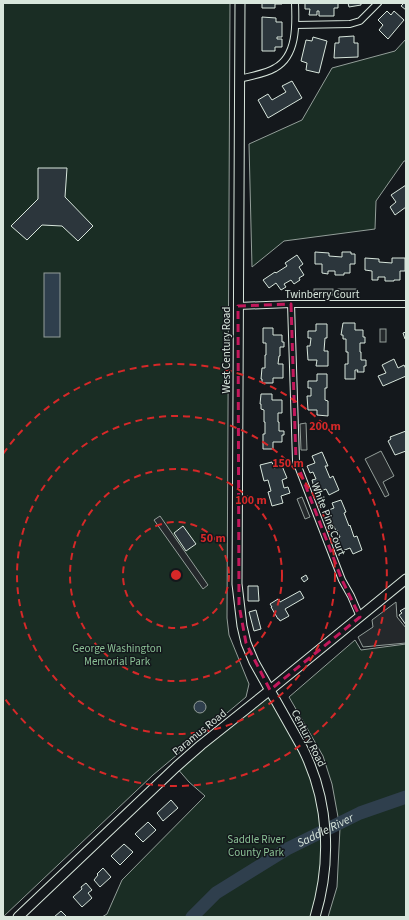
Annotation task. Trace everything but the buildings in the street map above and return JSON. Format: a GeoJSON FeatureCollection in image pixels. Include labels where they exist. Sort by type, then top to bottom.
{"type":"FeatureCollection","features":[{"type":"Feature","properties":{"kind":"main road","name":"West Century Road"},"geometry":{"type":"LineString","coordinates":[[240,3],[238,584],[239,605],[246,643],[254,662],[270,690]]}},
{"type":"Feature","properties":{"kind":"main road","name":"Paramus Road"},"geometry":{"type":"LineString","coordinates":[[18,917],[201,745],[406,579]]}},
{"type":"Feature","properties":{"kind":"main road","name":"Century Road"},"geometry":{"type":"LineString","coordinates":[[270,690],[309,762],[323,806],[326,850],[322,890],[315,917]]}},
{"type":"Feature","properties":{"kind":"street"},"geometry":{"type":"LineString","coordinates":[[240,79],[268,72],[281,64],[289,53],[296,25],[295,3]]}},
{"type":"Feature","properties":{"kind":"street"},"geometry":{"type":"LineString","coordinates":[[296,25],[350,24],[360,21],[378,3]]}},
{"type":"Feature","properties":{"kind":"street","name":"Twinberry Court"},"geometry":{"type":"LineString","coordinates":[[238,306],[291,304],[406,304]]}},
{"type":"Feature","properties":{"kind":"street","name":"White Pine Court"},"geometry":{"type":"LineString","coordinates":[[291,304],[296,461],[342,580],[360,617]]}},
{"type":"Feature","properties":{"kind":"highlighted area"},"geometry":{"type":"Polygon","coordinates":[[[291,304],[296,461],[342,580],[360,617],[270,690],[246,643],[239,605],[238,306],[291,304]]]}},
{"type":"Feature","properties":{"kind":"green space","name":"George Washington Memorial Park"},"geometry":{"type":"Polygon","coordinates":[[[3,3],[230,3],[227,618],[229,635],[249,684],[246,697],[153,775],[3,917],[3,3]]]}},
{"type":"Feature","properties":{"kind":"green space"},"geometry":{"type":"Polygon","coordinates":[[[406,39],[406,161],[404,161],[376,201],[375,229],[284,241],[252,267],[249,144],[302,120],[332,68],[395,51],[406,39]]]}},
{"type":"Feature","properties":{"kind":"green space"},"geometry":{"type":"Polygon","coordinates":[[[355,640],[361,650],[406,644],[406,917],[328,917],[337,887],[340,828],[332,784],[323,756],[289,697],[355,640]]]}},
{"type":"Feature","properties":{"kind":"green space","name":"Saddle River County Park"},"geometry":{"type":"Polygon","coordinates":[[[270,690],[309,762],[326,835],[315,917],[102,917],[107,914],[122,880],[205,796],[189,782],[176,767],[270,690]]]}},
{"type":"Feature","properties":{"kind":"shaded area"},"geometry":{"type":"Polygon","coordinates":[[[314,289],[333,289],[333,295],[314,295],[314,289]]]}},
{"type":"Feature","properties":{"kind":"shaded area"},"geometry":{"type":"Polygon","coordinates":[[[338,289],[356,289],[356,295],[338,295],[338,289]]]}},
{"type":"Feature","properties":{"kind":"shaded area"},"geometry":{"type":"Polygon","coordinates":[[[380,329],[386,329],[386,342],[380,342],[380,329]]]}},
{"type":"Feature","properties":{"kind":"shaded area"},"geometry":{"type":"Polygon","coordinates":[[[306,423],[307,450],[301,450],[300,424],[306,423]]]}},
{"type":"Feature","properties":{"kind":"shaded area"},"geometry":{"type":"Polygon","coordinates":[[[381,451],[394,476],[383,482],[389,495],[385,497],[365,459],[381,451]]]}},
{"type":"Feature","properties":{"kind":"shaded area"},"geometry":{"type":"Polygon","coordinates":[[[302,497],[310,517],[305,519],[297,499],[302,497]]]}},
{"type":"Feature","properties":{"kind":"shaded area"},"geometry":{"type":"Polygon","coordinates":[[[160,516],[208,585],[203,589],[154,520],[160,516]]]}},
{"type":"Feature","properties":{"kind":"shaded area"},"geometry":{"type":"Polygon","coordinates":[[[396,602],[397,617],[406,628],[406,643],[363,647],[358,637],[373,627],[372,620],[396,602]]]}},
{"type":"Feature","properties":{"kind":"water"},"geometry":{"type":"Polygon","coordinates":[[[44,273],[60,273],[60,337],[44,337],[44,273]]]}},
{"type":"Feature","properties":{"kind":"water"},"geometry":{"type":"Polygon","coordinates":[[[198,701],[202,701],[206,707],[202,713],[198,713],[194,709],[194,705],[198,701]]]}},
{"type":"Feature","properties":{"kind":"waterway","name":"Saddle River"},"geometry":{"type":"LineString","coordinates":[[192,917],[216,893],[287,849],[360,813],[406,797]]}}]}
